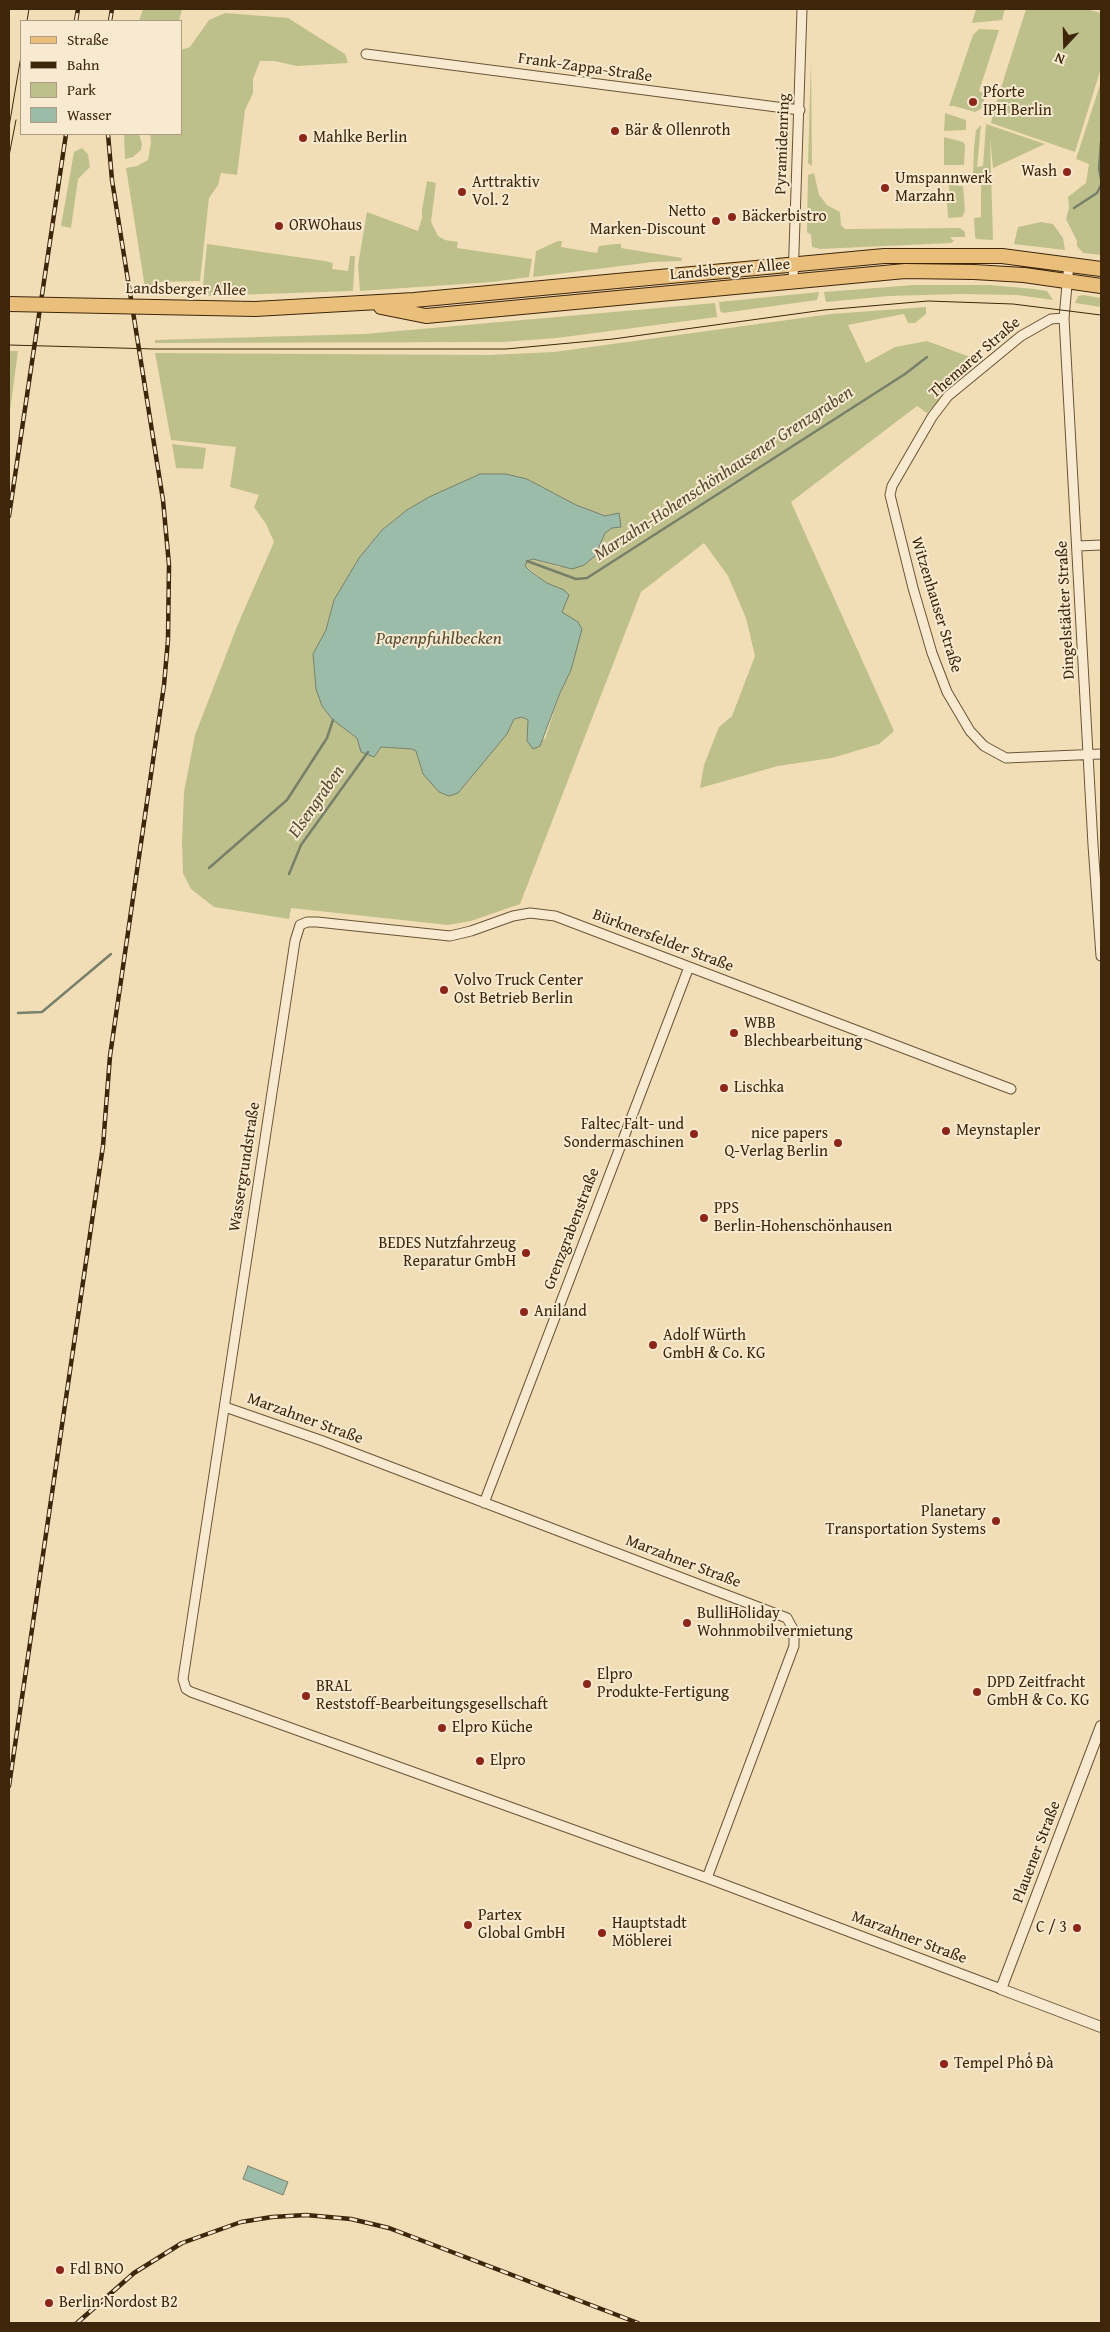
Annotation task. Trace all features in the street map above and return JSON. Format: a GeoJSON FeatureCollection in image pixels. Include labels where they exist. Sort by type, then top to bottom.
{"type":"FeatureCollection","features":[{"type":"Feature","properties":{"kind":"main road","name":"Landsberger Allee"},"geometry":{"type":"LineString","coordinates":[[9,304],[255,309],[363,304],[884,256],[970,254],[1069,263],[1101,269]]}},
{"type":"Feature","properties":{"kind":"main road","name":"Landsberger Allee"},"geometry":{"type":"LineString","coordinates":[[363,304],[426,316],[905,271],[974,272],[1067,280],[1101,286]]}},
{"type":"Feature","properties":{"kind":"street","name":"Pyramidenring"},"geometry":{"type":"LineString","coordinates":[[793,281],[802,9]]}},
{"type":"Feature","properties":{"kind":"street","name":"Frank-Zappa-Straße"},"geometry":{"type":"LineString","coordinates":[[366,54],[800,110]]}},
{"type":"Feature","properties":{"kind":"street","name":"Dingelstädter Straße"},"geometry":{"type":"LineString","coordinates":[[1069,263],[1064,318],[1098,936],[1101,956]]}},
{"type":"Feature","properties":{"kind":"street","name":"Themarer Straße"},"geometry":{"type":"LineString","coordinates":[[934,413],[948,396],[1020,336],[1051,319],[1064,318]]}},
{"type":"Feature","properties":{"kind":"street","name":"Witzenhauser Straße"},"geometry":{"type":"LineString","coordinates":[[934,413],[892,486],[890,495],[923,625],[947,692],[970,731],[984,746],[1001,757],[1014,759],[1101,754]]}},
{"type":"Feature","properties":{"kind":"street"},"geometry":{"type":"LineString","coordinates":[[1078,546],[1101,544]]}},
{"type":"Feature","properties":{"kind":"street","name":"Bürknersfelder Straße"},"geometry":{"type":"LineString","coordinates":[[296,932],[300,925],[307,922],[450,936],[471,931],[513,916],[540,913],[555,916],[1011,1089]]}},
{"type":"Feature","properties":{"kind":"street","name":"Wassergrundstraße"},"geometry":{"type":"LineString","coordinates":[[226,1407],[296,932]]}},
{"type":"Feature","properties":{"kind":"street","name":"Grenzgrabenstraße"},"geometry":{"type":"LineString","coordinates":[[484,1503],[688,967]]}},
{"type":"Feature","properties":{"kind":"street","name":"Marzahner Straße"},"geometry":{"type":"LineString","coordinates":[[707,1878],[791,1654],[795,1638],[791,1624],[780,1614],[320,1440],[226,1407],[183,1679],[186,1690],[707,1878],[1101,2027]]}},
{"type":"Feature","properties":{"kind":"street","name":"Plauener Straße"},"geometry":{"type":"LineString","coordinates":[[1001,1989],[1101,1726]]}},
{"type":"Feature","properties":{"kind":"green space"},"geometry":{"type":"Polygon","coordinates":[[[143,9],[182,9],[179,20],[139,20],[143,9]]]}},
{"type":"Feature","properties":{"kind":"green space"},"geometry":{"type":"Polygon","coordinates":[[[976,9],[1005,9],[1002,20],[972,23],[976,9]]]}},
{"type":"Feature","properties":{"kind":"green space"},"geometry":{"type":"Polygon","coordinates":[[[1026,9],[1086,9],[1101,13],[1101,68],[1075,152],[991,123],[1026,9]]]}},
{"type":"Feature","properties":{"kind":"green space"},"geometry":{"type":"Polygon","coordinates":[[[225,13],[288,18],[345,54],[348,63],[297,66],[274,61],[260,61],[253,79],[253,93],[245,110],[237,175],[221,173],[218,185],[209,198],[200,281],[159,282],[156,285],[155,294],[146,294],[126,168],[137,166],[148,160],[150,135],[182,135],[182,50],[190,47],[209,20],[225,13]]]}},
{"type":"Feature","properties":{"kind":"green space"},"geometry":{"type":"Polygon","coordinates":[[[979,29],[999,30],[979,91],[986,94],[981,109],[975,112],[949,106],[973,35],[979,29]]]}},
{"type":"Feature","properties":{"kind":"green space"},"geometry":{"type":"Polygon","coordinates":[[[811,59],[812,166],[808,163],[811,59]]]}},
{"type":"Feature","properties":{"kind":"green space"},"geometry":{"type":"Polygon","coordinates":[[[1101,82],[1101,255],[1083,253],[1077,246],[1077,241],[1066,219],[1069,208],[1068,197],[1086,183],[1089,164],[1076,159],[1101,82]]]}},
{"type":"Feature","properties":{"kind":"green space"},"geometry":{"type":"Polygon","coordinates":[[[945,113],[966,120],[966,130],[944,131],[945,113]]]}},
{"type":"Feature","properties":{"kind":"green space"},"geometry":{"type":"Polygon","coordinates":[[[986,124],[1045,144],[993,168],[990,138],[993,240],[976,239],[975,236],[974,218],[981,217],[981,178],[973,176],[974,147],[976,130],[981,125],[977,167],[983,166],[986,124]]]}},
{"type":"Feature","properties":{"kind":"green space"},"geometry":{"type":"Polygon","coordinates":[[[124,135],[139,135],[142,144],[141,150],[133,157],[125,159],[124,135]]]}},
{"type":"Feature","properties":{"kind":"green space"},"geometry":{"type":"Polygon","coordinates":[[[944,137],[963,142],[965,145],[964,165],[944,165],[944,137]]]}},
{"type":"Feature","properties":{"kind":"green space"},"geometry":{"type":"Polygon","coordinates":[[[82,148],[88,154],[90,167],[78,179],[71,228],[61,226],[74,152],[82,148]]]}},
{"type":"Feature","properties":{"kind":"green space"},"geometry":{"type":"Polygon","coordinates":[[[814,173],[819,195],[827,205],[840,212],[841,225],[845,229],[960,228],[965,232],[965,237],[950,237],[954,241],[951,243],[820,249],[812,247],[811,235],[807,232],[808,175],[814,173]]]}},
{"type":"Feature","properties":{"kind":"green space"},"geometry":{"type":"Polygon","coordinates":[[[427,181],[436,183],[431,222],[438,236],[445,240],[458,242],[457,248],[532,259],[529,277],[492,282],[360,291],[358,265],[367,212],[418,231],[422,218],[427,181]]]}},
{"type":"Feature","properties":{"kind":"green space"},"geometry":{"type":"Polygon","coordinates":[[[949,185],[963,186],[965,211],[962,217],[948,218],[947,199],[953,199],[950,198],[949,185]]]}},
{"type":"Feature","properties":{"kind":"green space"},"geometry":{"type":"Polygon","coordinates":[[[1041,222],[1053,224],[1063,238],[1065,250],[1014,244],[1018,227],[1041,222]]]}},
{"type":"Feature","properties":{"kind":"green space"},"geometry":{"type":"Polygon","coordinates":[[[562,241],[561,247],[597,253],[599,246],[621,244],[621,248],[682,258],[681,261],[653,262],[533,277],[536,251],[562,241]]]}},
{"type":"Feature","properties":{"kind":"green space"},"geometry":{"type":"Polygon","coordinates":[[[207,244],[325,261],[333,263],[332,269],[348,271],[350,256],[355,256],[353,291],[202,296],[207,244]]]}},
{"type":"Feature","properties":{"kind":"green space"},"geometry":{"type":"Polygon","coordinates":[[[914,285],[990,285],[1034,289],[1047,291],[1053,300],[1017,295],[960,294],[889,296],[826,302],[824,292],[914,285]]]}},
{"type":"Feature","properties":{"kind":"green space"},"geometry":{"type":"Polygon","coordinates":[[[819,292],[817,300],[723,313],[720,311],[719,302],[819,292]]]}},
{"type":"Feature","properties":{"kind":"green space"},"geometry":{"type":"Polygon","coordinates":[[[1078,296],[1101,298],[1101,307],[1075,303],[1078,296]]]}},
{"type":"Feature","properties":{"kind":"green space"},"geometry":{"type":"Polygon","coordinates":[[[715,303],[717,317],[557,338],[503,342],[155,343],[155,340],[364,334],[715,303]]]}},
{"type":"Feature","properties":{"kind":"green space"},"geometry":{"type":"Polygon","coordinates":[[[926,307],[926,314],[915,323],[908,323],[904,314],[848,325],[866,363],[895,347],[927,341],[970,357],[975,363],[970,372],[927,413],[917,406],[791,502],[894,731],[879,744],[832,758],[778,766],[700,788],[704,765],[719,727],[732,716],[755,656],[746,618],[728,576],[704,543],[641,592],[520,904],[471,921],[448,925],[291,908],[289,919],[214,907],[191,889],[183,873],[182,841],[184,792],[195,735],[238,624],[274,542],[266,524],[254,507],[259,495],[230,487],[236,447],[171,440],[155,353],[489,355],[554,352],[831,314],[926,307]],[[480,474],[429,497],[407,510],[382,530],[359,558],[334,600],[326,630],[313,654],[316,689],[322,706],[336,721],[357,738],[362,752],[374,757],[381,747],[412,749],[416,751],[423,774],[473,773],[507,734],[514,719],[522,717],[528,720],[527,741],[545,739],[560,693],[571,670],[562,612],[564,590],[547,583],[525,566],[527,561],[532,559],[560,567],[595,556],[605,533],[612,528],[619,513],[605,516],[576,505],[527,479],[506,474],[480,474]]]}},
{"type":"Feature","properties":{"kind":"green space"},"geometry":{"type":"Polygon","coordinates":[[[9,351],[18,351],[9,419],[9,351]]]}},
{"type":"Feature","properties":{"kind":"green space"},"geometry":{"type":"Polygon","coordinates":[[[172,444],[206,448],[203,469],[176,468],[172,444]]]}},
{"type":"Feature","properties":{"kind":"water","name":"Papenpfuhlbecken"},"geometry":{"type":"Polygon","coordinates":[[[480,474],[506,474],[527,479],[576,505],[605,516],[619,513],[621,527],[612,528],[605,533],[595,556],[584,565],[572,569],[533,559],[527,561],[525,566],[530,571],[547,583],[564,590],[569,595],[562,612],[578,622],[582,629],[571,670],[540,746],[533,749],[527,741],[528,720],[522,717],[514,719],[507,734],[458,793],[449,796],[439,792],[423,774],[416,751],[412,749],[381,747],[374,757],[361,752],[357,738],[333,720],[322,706],[316,689],[313,654],[326,630],[334,600],[359,558],[382,530],[407,510],[429,497],[480,474]]]}},
{"type":"Feature","properties":{"kind":"water"},"geometry":{"type":"Polygon","coordinates":[[[248,2166],[288,2182],[283,2195],[243,2179],[248,2166]]]}},
{"type":"Feature","properties":{"kind":"waterway"},"geometry":{"type":"LineString","coordinates":[[1101,142],[1099,169],[1101,179]]}},
{"type":"Feature","properties":{"kind":"waterway"},"geometry":{"type":"LineString","coordinates":[[1074,208],[1097,193],[1101,185]]}},
{"type":"Feature","properties":{"kind":"waterway","name":"Marzahn-Hohenschönhausener Grenzgraben"},"geometry":{"type":"LineString","coordinates":[[527,561],[576,579],[587,578],[905,374],[927,357]]}},
{"type":"Feature","properties":{"kind":"waterway","name":"Marzahn-Hohenschönhausener Grenzgraben"},"geometry":{"type":"LineString","coordinates":[[209,868],[287,800],[327,738],[333,720]]}},
{"type":"Feature","properties":{"kind":"waterway","name":"Elsengraben"},"geometry":{"type":"LineString","coordinates":[[289,874],[301,845],[368,752]]}},
{"type":"Feature","properties":{"kind":"waterway","name":"Marzahn-Hohenschönhausener Grenzgraben"},"geometry":{"type":"LineString","coordinates":[[18,1013],[42,1012],[111,954]]}},
{"type":"Feature","properties":{"kind":"tram line"},"geometry":{"type":"LineString","coordinates":[[27,20],[29,9]]}},
{"type":"Feature","properties":{"kind":"tram line"},"geometry":{"type":"LineString","coordinates":[[9,127],[20,62]]}},
{"type":"Feature","properties":{"kind":"tram line"},"geometry":{"type":"LineString","coordinates":[[9,156],[16,120]]}},
{"type":"Feature","properties":{"kind":"tram line"},"geometry":{"type":"LineString","coordinates":[[9,345],[155,349],[506,349],[613,339],[824,310],[928,301],[1013,304],[1101,315]]}},
{"type":"Feature","properties":{"kind":"railway"},"geometry":{"type":"LineString","coordinates":[[76,20],[78,9]]}},
{"type":"Feature","properties":{"kind":"railway"},"geometry":{"type":"LineString","coordinates":[[110,20],[112,9]]}},
{"type":"Feature","properties":{"kind":"railway"},"geometry":{"type":"LineString","coordinates":[[9,516],[66,135]]}},
{"type":"Feature","properties":{"kind":"railway"},"geometry":{"type":"LineString","coordinates":[[9,1786],[103,1146],[110,1056],[164,685],[168,640],[169,565],[163,500],[112,180],[108,135]]}},
{"type":"Feature","properties":{"kind":"railway"},"geometry":{"type":"LineString","coordinates":[[77,2323],[134,2273],[182,2243],[241,2222],[272,2217],[306,2215],[351,2219],[389,2228],[638,2323]]}},
{"type":"Feature","properties":{"kind":"place","name":"Pforte IPH Berlin"},"geometry":{"type":"Point","coordinates":[973,102]}},
{"type":"Feature","properties":{"kind":"place","name":"Bär & Ollenroth"},"geometry":{"type":"Point","coordinates":[615,131]}},
{"type":"Feature","properties":{"kind":"place","name":"Mahlke Berlin"},"geometry":{"type":"Point","coordinates":[303,138]}},
{"type":"Feature","properties":{"kind":"place","name":"Wash"},"geometry":{"type":"Point","coordinates":[1067,172]}},
{"type":"Feature","properties":{"kind":"place","name":"Umspannwerk Marzahn"},"geometry":{"type":"Point","coordinates":[885,188]}},
{"type":"Feature","properties":{"kind":"place","name":"Arttraktiv Vol. 2"},"geometry":{"type":"Point","coordinates":[462,192]}},
{"type":"Feature","properties":{"kind":"place","name":"Bäckerbistro"},"geometry":{"type":"Point","coordinates":[732,217]}},
{"type":"Feature","properties":{"kind":"place","name":"Netto Marken-Discount"},"geometry":{"type":"Point","coordinates":[716,221]}},
{"type":"Feature","properties":{"kind":"place","name":"ORWOhaus"},"geometry":{"type":"Point","coordinates":[279,226]}},
{"type":"Feature","properties":{"kind":"place","name":"Volvo Truck Center Ost Betrieb Berlin"},"geometry":{"type":"Point","coordinates":[444,990]}},
{"type":"Feature","properties":{"kind":"place","name":"WBB Blechbearbeitung"},"geometry":{"type":"Point","coordinates":[734,1033]}},
{"type":"Feature","properties":{"kind":"place","name":"Lischka"},"geometry":{"type":"Point","coordinates":[724,1088]}},
{"type":"Feature","properties":{"kind":"place","name":"Meynstapler"},"geometry":{"type":"Point","coordinates":[946,1131]}},
{"type":"Feature","properties":{"kind":"place","name":"Faltec Falt- und Sondermaschinen"},"geometry":{"type":"Point","coordinates":[694,1134]}},
{"type":"Feature","properties":{"kind":"place","name":"nice papers Q-Verlag Berlin"},"geometry":{"type":"Point","coordinates":[838,1143]}},
{"type":"Feature","properties":{"kind":"place","name":"PPS Berlin-Hohenschönhausen"},"geometry":{"type":"Point","coordinates":[704,1218]}},
{"type":"Feature","properties":{"kind":"place","name":"BEDES Nutzfahrzeug Reparatur GmbH"},"geometry":{"type":"Point","coordinates":[526,1253]}},
{"type":"Feature","properties":{"kind":"place","name":"Aniland"},"geometry":{"type":"Point","coordinates":[524,1312]}},
{"type":"Feature","properties":{"kind":"place","name":"Adolf Würth GmbH & Co. KG"},"geometry":{"type":"Point","coordinates":[653,1345]}},
{"type":"Feature","properties":{"kind":"place","name":"Planetary Transportation Systems"},"geometry":{"type":"Point","coordinates":[996,1521]}},
{"type":"Feature","properties":{"kind":"place","name":"BulliHoliday Wohnmobilvermietung"},"geometry":{"type":"Point","coordinates":[687,1623]}},
{"type":"Feature","properties":{"kind":"place","name":"Elpro Produkte-Fertigung"},"geometry":{"type":"Point","coordinates":[587,1684]}},
{"type":"Feature","properties":{"kind":"place","name":"DPD Zeitfracht GmbH & Co. KG"},"geometry":{"type":"Point","coordinates":[977,1692]}},
{"type":"Feature","properties":{"kind":"place","name":"BRAL Reststoff-Bearbeitungsgesellschaft"},"geometry":{"type":"Point","coordinates":[306,1696]}},
{"type":"Feature","properties":{"kind":"place","name":"Elpro Küche"},"geometry":{"type":"Point","coordinates":[442,1728]}},
{"type":"Feature","properties":{"kind":"place","name":"Elpro"},"geometry":{"type":"Point","coordinates":[480,1761]}},
{"type":"Feature","properties":{"kind":"place","name":"Partex Global GmbH"},"geometry":{"type":"Point","coordinates":[468,1925]}},
{"type":"Feature","properties":{"kind":"place","name":"C / 3"},"geometry":{"type":"Point","coordinates":[1077,1928]}},
{"type":"Feature","properties":{"kind":"place","name":"Hauptstadt Möblerei"},"geometry":{"type":"Point","coordinates":[602,1933]}},
{"type":"Feature","properties":{"kind":"place","name":"Tempel Phổ Đà"},"geometry":{"type":"Point","coordinates":[944,2064]}},
{"type":"Feature","properties":{"kind":"place","name":"Fdl BNO"},"geometry":{"type":"Point","coordinates":[60,2270]}},
{"type":"Feature","properties":{"kind":"place","name":"Berlin Nordost B2"},"geometry":{"type":"Point","coordinates":[49,2303]}}]}
